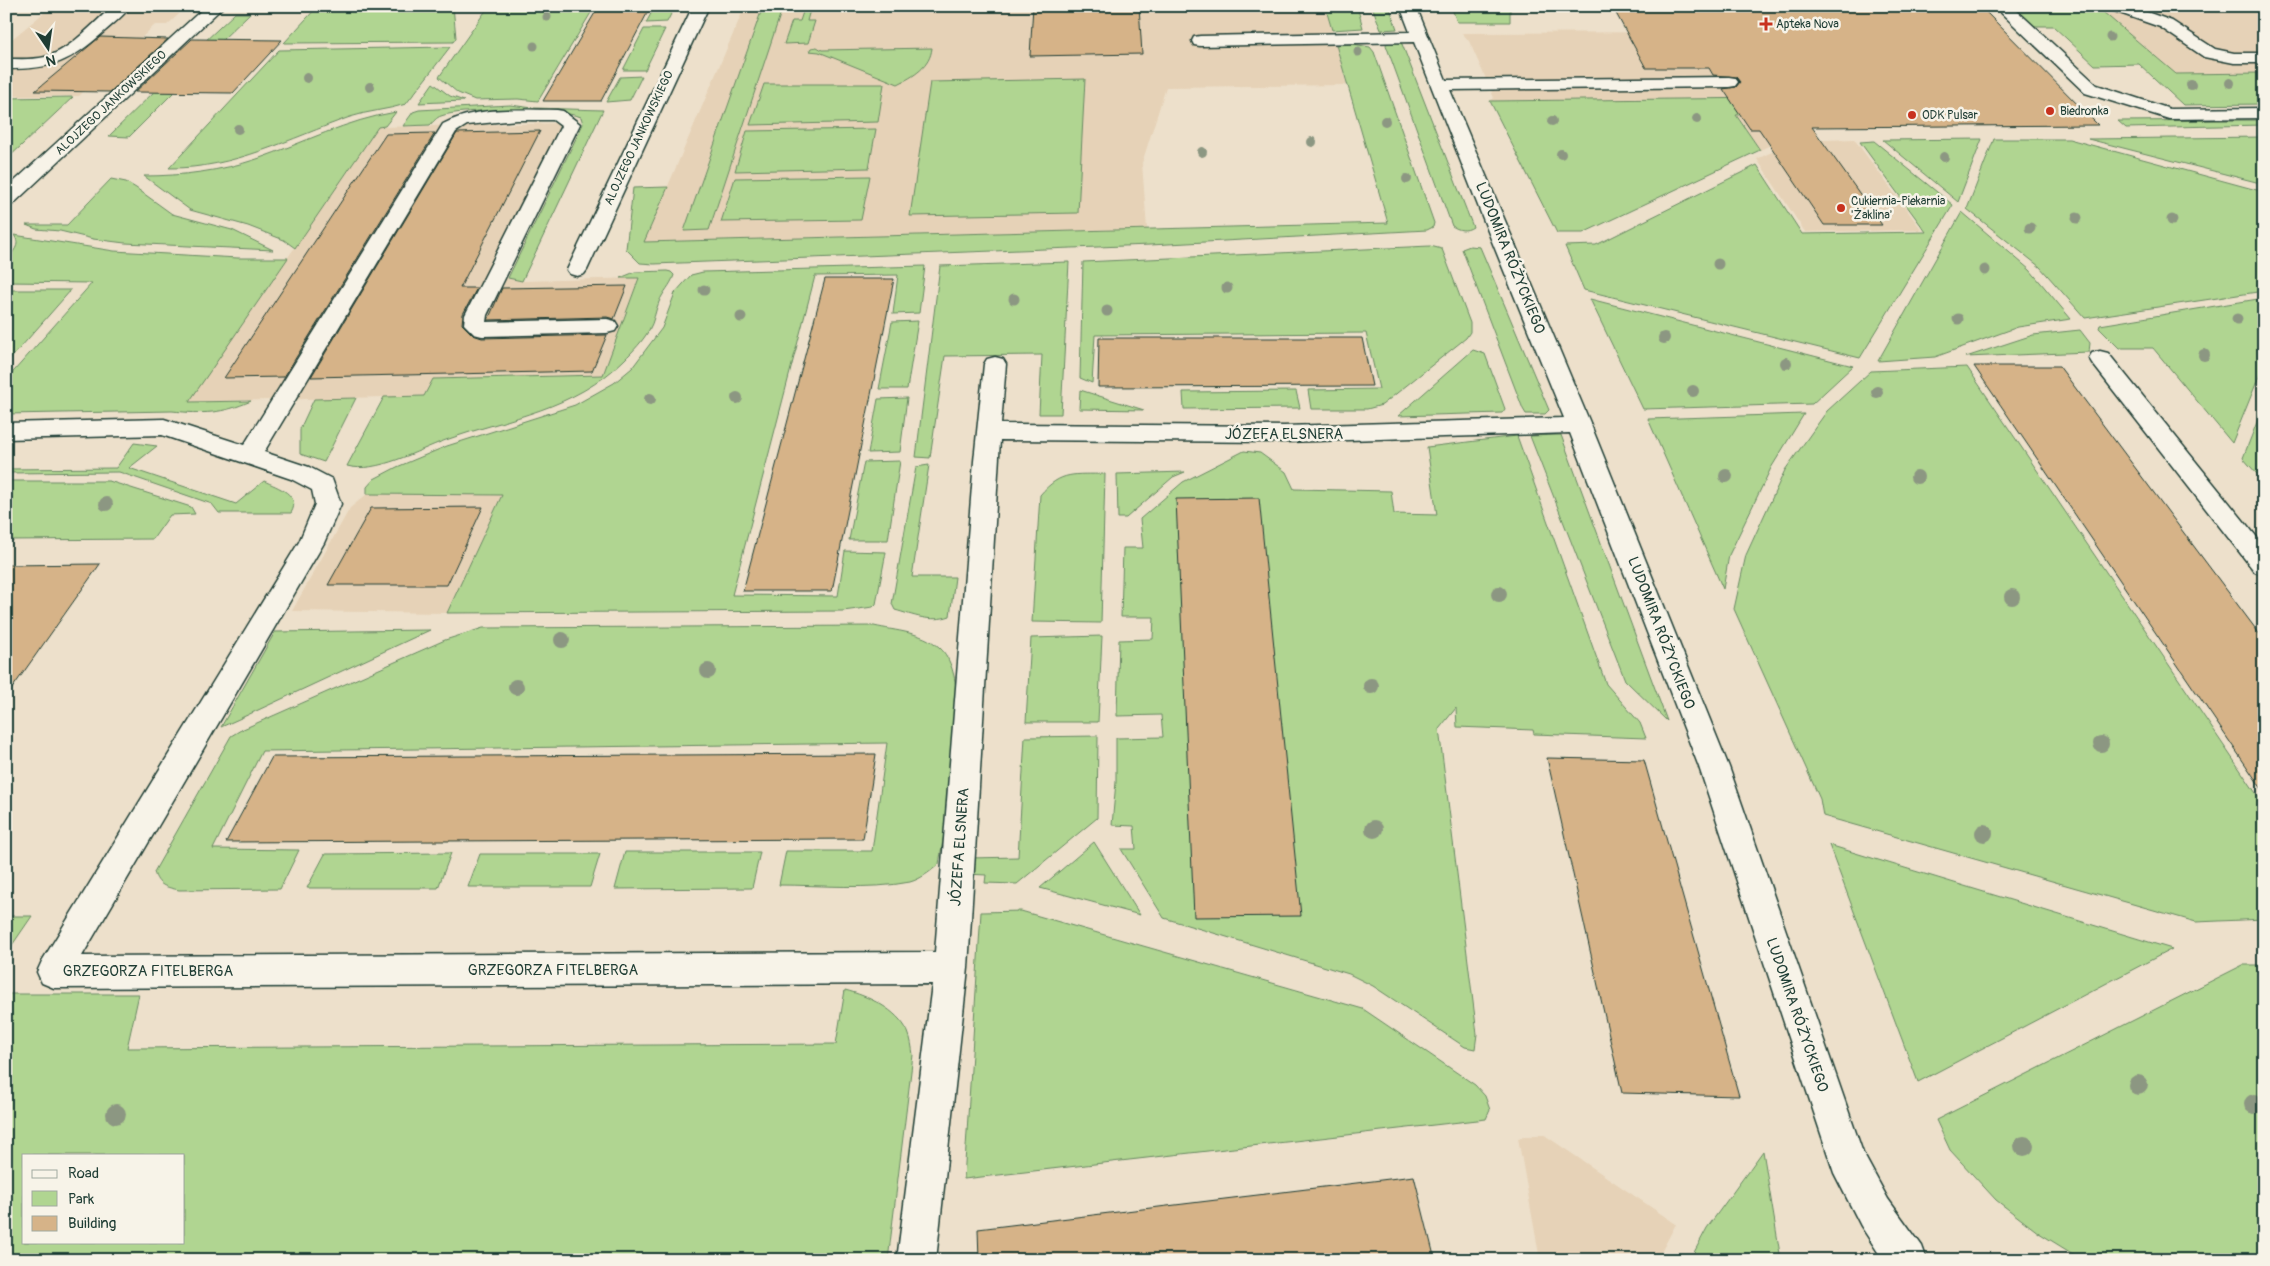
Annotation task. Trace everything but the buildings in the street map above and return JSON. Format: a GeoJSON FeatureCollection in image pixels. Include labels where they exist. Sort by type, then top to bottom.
{"type":"FeatureCollection","features":[{"type":"Feature","properties":{"kind":"street"},"geometry":{"type":"LineString","coordinates":[[6,64],[39,63],[65,54],[123,6]]}},
{"type":"Feature","properties":{"kind":"street","name":"ALOJZEGO JANKOWSKIEGO"},"geometry":{"type":"LineString","coordinates":[[6,200],[216,6]]}},
{"type":"Feature","properties":{"kind":"street","name":"ALOJZEGO JANKOWSKIEGO"},"geometry":{"type":"LineString","coordinates":[[577,270],[701,6]]}},
{"type":"Feature","properties":{"kind":"street","name":"LUDOMIRA RÓŻYCKIEGO"},"geometry":{"type":"LineString","coordinates":[[1408,6],[1501,239],[1579,425],[1714,767],[1847,1160],[1867,1200],[1897,1248],[1908,1260]]}},
{"type":"Feature","properties":{"kind":"street"},"geometry":{"type":"LineString","coordinates":[[2002,6],[2091,89],[2168,114],[2264,112]]}},
{"type":"Feature","properties":{"kind":"street"},"geometry":{"type":"LineString","coordinates":[[2114,6],[2166,24],[2210,53],[2228,57],[2264,58]]}},
{"type":"Feature","properties":{"kind":"street"},"geometry":{"type":"LineString","coordinates":[[1200,41],[1420,37]]}},
{"type":"Feature","properties":{"kind":"street"},"geometry":{"type":"LineString","coordinates":[[1441,85],[1729,82]]}},
{"type":"Feature","properties":{"kind":"street"},"geometry":{"type":"LineString","coordinates":[[250,455],[449,128],[462,120],[517,115],[557,115],[571,124],[476,315],[474,324],[482,330],[606,326]]}},
{"type":"Feature","properties":{"kind":"street"},"geometry":{"type":"LineString","coordinates":[[2100,358],[2264,565]]}},
{"type":"Feature","properties":{"kind":"street","name":"JÓZEFA ELSNERA"},"geometry":{"type":"LineString","coordinates":[[916,1260],[952,968],[995,364]]}},
{"type":"Feature","properties":{"kind":"street","name":"JÓZEFA ELSNERA"},"geometry":{"type":"LineString","coordinates":[[989,432],[1102,434],[1364,433],[1579,425]]}},
{"type":"Feature","properties":{"kind":"street","name":"GRZEGORZA FITELBERGA"},"geometry":{"type":"LineString","coordinates":[[6,431],[164,427],[300,473],[323,485],[328,504],[311,543],[54,972],[952,968]]}},
{"type":"Feature","properties":{"kind":"shaded area"},"geometry":{"type":"Polygon","coordinates":[[[52,6],[188,6],[167,25],[155,25],[79,96],[6,96],[6,44],[52,6]]]}},
{"type":"Feature","properties":{"kind":"shaded area"},"geometry":{"type":"Polygon","coordinates":[[[745,6],[1325,6],[1347,85],[1166,87],[1142,163],[1147,229],[644,242],[745,6]]]}},
{"type":"Feature","properties":{"kind":"shaded area"},"geometry":{"type":"Polygon","coordinates":[[[2096,6],[2264,6],[2264,73],[2176,74],[2096,6]]]}},
{"type":"Feature","properties":{"kind":"shaded area"},"geometry":{"type":"Polygon","coordinates":[[[1702,32],[1772,98],[1490,101],[1494,98],[1469,41],[1462,33],[1702,32]]]}},
{"type":"Feature","properties":{"kind":"shaded area"},"geometry":{"type":"Polygon","coordinates":[[[1783,113],[1788,137],[1760,150],[1736,115],[1783,113]]]}},
{"type":"Feature","properties":{"kind":"shaded area"},"geometry":{"type":"Polygon","coordinates":[[[562,123],[484,278],[508,278],[522,281],[639,278],[603,375],[433,379],[424,396],[188,402],[378,127],[562,123]]]}},
{"type":"Feature","properties":{"kind":"shaded area"},"geometry":{"type":"Polygon","coordinates":[[[1854,139],[1922,230],[1805,232],[1757,159],[1795,141],[1854,139]]]}},
{"type":"Feature","properties":{"kind":"shaded area"},"geometry":{"type":"Polygon","coordinates":[[[367,494],[502,495],[447,613],[292,611],[350,508],[367,494]]]}},
{"type":"Feature","properties":{"kind":"shaded area"},"geometry":{"type":"Polygon","coordinates":[[[1543,1134],[1676,1224],[1657,1260],[1540,1260],[1518,1138],[1543,1134]]]}},
{"type":"Feature","properties":{"kind":"green space"},"geometry":{"type":"Polygon","coordinates":[[[318,6],[453,6],[456,38],[453,42],[284,43],[318,6]]]}},
{"type":"Feature","properties":{"kind":"green space"},"geometry":{"type":"Polygon","coordinates":[[[489,6],[595,6],[538,101],[518,99],[475,100],[458,93],[439,77],[489,6]]]}},
{"type":"Feature","properties":{"kind":"green space"},"geometry":{"type":"Polygon","coordinates":[[[655,6],[675,6],[667,22],[646,23],[655,6]]]}},
{"type":"Feature","properties":{"kind":"green space"},"geometry":{"type":"Polygon","coordinates":[[[763,6],[783,6],[709,230],[684,231],[763,6]]]}},
{"type":"Feature","properties":{"kind":"green space"},"geometry":{"type":"Polygon","coordinates":[[[805,6],[811,6],[807,21],[815,21],[808,43],[784,44],[792,21],[800,21],[805,6]]]}},
{"type":"Feature","properties":{"kind":"green space"},"geometry":{"type":"Polygon","coordinates":[[[1325,6],[1357,6],[1363,28],[1332,30],[1325,6]]]}},
{"type":"Feature","properties":{"kind":"green space"},"geometry":{"type":"Polygon","coordinates":[[[1372,6],[1389,6],[1397,29],[1381,30],[1372,6]]]}},
{"type":"Feature","properties":{"kind":"green space"},"geometry":{"type":"Polygon","coordinates":[[[1451,6],[1510,6],[1510,22],[1457,22],[1451,6]]]}},
{"type":"Feature","properties":{"kind":"green space"},"geometry":{"type":"Polygon","coordinates":[[[2012,6],[2096,6],[2176,74],[2264,73],[2264,104],[2183,105],[2139,64],[2095,65],[2053,26],[2034,26],[2012,6]]]}},
{"type":"Feature","properties":{"kind":"green space"},"geometry":{"type":"Polygon","coordinates":[[[235,13],[250,13],[219,43],[203,43],[235,13]]]}},
{"type":"Feature","properties":{"kind":"green space"},"geometry":{"type":"Polygon","coordinates":[[[644,29],[665,29],[645,70],[623,70],[644,29]]]}},
{"type":"Feature","properties":{"kind":"green space"},"geometry":{"type":"Polygon","coordinates":[[[1395,41],[1402,44],[1473,227],[1468,230],[1457,229],[1452,226],[1386,45],[1387,42],[1395,41]]]}},
{"type":"Feature","properties":{"kind":"green space"},"geometry":{"type":"Polygon","coordinates":[[[1353,44],[1370,47],[1374,52],[1434,223],[1433,227],[1427,230],[1150,245],[654,264],[640,263],[626,249],[633,188],[668,187],[644,242],[1388,223],[1336,45],[1353,44]]]}},
{"type":"Feature","properties":{"kind":"green space"},"geometry":{"type":"Polygon","coordinates":[[[450,47],[406,104],[350,117],[284,143],[239,158],[193,167],[169,168],[279,50],[450,47]]]}},
{"type":"Feature","properties":{"kind":"green space"},"geometry":{"type":"Polygon","coordinates":[[[817,47],[822,50],[932,48],[931,55],[925,66],[898,84],[819,52],[809,51],[811,48],[817,47]]]}},
{"type":"Feature","properties":{"kind":"green space"},"geometry":{"type":"Polygon","coordinates":[[[642,76],[630,100],[606,102],[620,77],[642,76]]]}},
{"type":"Feature","properties":{"kind":"green space"},"geometry":{"type":"Polygon","coordinates":[[[1085,79],[1078,213],[910,216],[930,82],[1085,79]]]}},
{"type":"Feature","properties":{"kind":"green space"},"geometry":{"type":"Polygon","coordinates":[[[183,83],[129,137],[109,136],[162,84],[183,83]]]}},
{"type":"Feature","properties":{"kind":"green space"},"geometry":{"type":"Polygon","coordinates":[[[433,83],[450,96],[464,101],[419,103],[433,83]]]}},
{"type":"Feature","properties":{"kind":"green space"},"geometry":{"type":"Polygon","coordinates":[[[764,84],[884,84],[878,122],[750,125],[764,84]]]}},
{"type":"Feature","properties":{"kind":"green space"},"geometry":{"type":"Polygon","coordinates":[[[73,97],[6,160],[6,98],[73,97]]]}},
{"type":"Feature","properties":{"kind":"green space"},"geometry":{"type":"Polygon","coordinates":[[[1772,98],[1783,113],[1736,115],[1760,150],[1583,233],[1557,233],[1490,101],[1772,98]]]}},
{"type":"Feature","properties":{"kind":"green space"},"geometry":{"type":"Polygon","coordinates":[[[510,105],[533,108],[603,110],[522,281],[508,278],[583,124],[581,117],[571,114],[534,111],[468,112],[441,116],[430,125],[403,126],[413,112],[419,110],[510,105]]]}},
{"type":"Feature","properties":{"kind":"green space"},"geometry":{"type":"Polygon","coordinates":[[[396,112],[385,126],[378,127],[295,248],[284,240],[248,226],[190,210],[144,176],[201,172],[229,167],[274,153],[360,120],[396,112]]]}},
{"type":"Feature","properties":{"kind":"green space"},"geometry":{"type":"Polygon","coordinates":[[[2264,120],[2264,125],[2126,128],[2118,121],[2264,120]]]}},
{"type":"Feature","properties":{"kind":"green space"},"geometry":{"type":"Polygon","coordinates":[[[876,129],[869,168],[735,171],[747,131],[876,129]]]}},
{"type":"Feature","properties":{"kind":"green space"},"geometry":{"type":"Polygon","coordinates":[[[2264,137],[2264,184],[2088,139],[2264,137]]]}},
{"type":"Feature","properties":{"kind":"green space"},"geometry":{"type":"Polygon","coordinates":[[[1982,139],[1958,202],[1883,140],[1982,139]]]}},
{"type":"Feature","properties":{"kind":"green space"},"geometry":{"type":"Polygon","coordinates":[[[1994,139],[2069,139],[2264,192],[2264,291],[2085,318],[2040,267],[1967,209],[1994,139]]]}},
{"type":"Feature","properties":{"kind":"green space"},"geometry":{"type":"Polygon","coordinates":[[[1874,141],[1953,205],[1860,358],[1584,290],[1565,246],[1596,245],[1757,165],[1802,234],[1926,232],[1860,142],[1874,141]]]}},
{"type":"Feature","properties":{"kind":"green space"},"geometry":{"type":"Polygon","coordinates":[[[870,176],[861,220],[721,222],[735,178],[870,176]]]}},
{"type":"Feature","properties":{"kind":"green space"},"geometry":{"type":"Polygon","coordinates":[[[111,179],[126,182],[172,214],[232,230],[273,250],[125,243],[93,239],[60,231],[36,229],[26,225],[67,225],[111,179]]]}},
{"type":"Feature","properties":{"kind":"green space"},"geometry":{"type":"Polygon","coordinates":[[[1962,212],[2030,270],[2071,319],[2018,327],[1935,357],[1878,361],[1962,212]]]}},
{"type":"Feature","properties":{"kind":"green space"},"geometry":{"type":"Polygon","coordinates":[[[14,235],[114,251],[238,258],[288,258],[189,402],[251,401],[221,411],[203,413],[172,411],[6,414],[6,380],[92,283],[6,282],[6,263],[17,245],[14,235]]]}},
{"type":"Feature","properties":{"kind":"green space"},"geometry":{"type":"Polygon","coordinates":[[[1430,246],[1442,249],[1470,323],[1470,332],[1466,338],[1382,405],[1367,409],[1311,409],[1308,390],[1379,389],[1366,333],[1095,335],[1092,383],[1080,378],[1083,262],[1430,246]]]}},
{"type":"Feature","properties":{"kind":"green space"},"geometry":{"type":"Polygon","coordinates":[[[1470,246],[1480,247],[1549,410],[1545,414],[1526,414],[1523,409],[1462,249],[1470,246]]]}},
{"type":"Feature","properties":{"kind":"green space"},"geometry":{"type":"Polygon","coordinates":[[[1069,262],[1061,414],[1039,414],[1042,355],[945,356],[930,458],[916,457],[940,266],[1069,262]]]}},
{"type":"Feature","properties":{"kind":"green space"},"geometry":{"type":"Polygon","coordinates":[[[925,266],[919,313],[893,314],[898,275],[815,276],[732,595],[838,596],[845,551],[886,552],[876,604],[873,607],[843,611],[447,613],[502,495],[367,494],[367,487],[374,479],[397,467],[447,446],[575,405],[614,383],[632,368],[662,328],[675,293],[691,275],[703,272],[925,266]]]}},
{"type":"Feature","properties":{"kind":"green space"},"geometry":{"type":"Polygon","coordinates":[[[667,271],[674,275],[661,298],[651,327],[644,338],[605,377],[584,390],[540,410],[446,440],[397,460],[371,467],[358,468],[347,466],[384,397],[424,396],[433,379],[603,375],[639,278],[620,278],[635,272],[667,271]]]}},
{"type":"Feature","properties":{"kind":"green space"},"geometry":{"type":"Polygon","coordinates":[[[6,290],[71,290],[6,364],[6,290]]]}},
{"type":"Feature","properties":{"kind":"green space"},"geometry":{"type":"Polygon","coordinates":[[[2264,298],[2264,364],[2232,443],[2153,348],[2119,348],[2099,328],[2100,325],[2264,298]]]}},
{"type":"Feature","properties":{"kind":"green space"},"geometry":{"type":"Polygon","coordinates":[[[1590,299],[1853,366],[1812,404],[1643,409],[1590,299]]]}},
{"type":"Feature","properties":{"kind":"green space"},"geometry":{"type":"Polygon","coordinates":[[[918,321],[907,389],[879,389],[892,322],[918,321]]]}},
{"type":"Feature","properties":{"kind":"green space"},"geometry":{"type":"Polygon","coordinates":[[[2080,330],[2090,343],[2089,352],[1966,357],[2033,335],[2080,330]]]}},
{"type":"Feature","properties":{"kind":"green space"},"geometry":{"type":"Polygon","coordinates":[[[1473,350],[1485,354],[1505,409],[1502,413],[1398,416],[1473,350]]]}},
{"type":"Feature","properties":{"kind":"green space"},"geometry":{"type":"Polygon","coordinates":[[[1967,367],[2264,805],[2264,919],[2196,922],[1823,816],[1820,799],[1734,609],[1746,555],[1785,470],[1827,411],[1871,371],[1967,367]]]}},
{"type":"Feature","properties":{"kind":"green space"},"geometry":{"type":"Polygon","coordinates":[[[1080,390],[1144,410],[1079,409],[1080,390]]]}},
{"type":"Feature","properties":{"kind":"green space"},"geometry":{"type":"Polygon","coordinates":[[[1296,391],[1300,408],[1184,409],[1183,392],[1296,391]]]}},
{"type":"Feature","properties":{"kind":"green space"},"geometry":{"type":"Polygon","coordinates":[[[356,398],[324,462],[300,454],[300,429],[314,399],[356,398]]]}},
{"type":"Feature","properties":{"kind":"green space"},"geometry":{"type":"Polygon","coordinates":[[[907,398],[900,452],[868,453],[878,399],[907,398]]]}},
{"type":"Feature","properties":{"kind":"green space"},"geometry":{"type":"Polygon","coordinates":[[[2264,404],[2264,482],[2243,458],[2264,404]]]}},
{"type":"Feature","properties":{"kind":"green space"},"geometry":{"type":"Polygon","coordinates":[[[1804,414],[1771,468],[1729,555],[1723,589],[1648,419],[1804,414]]]}},
{"type":"Feature","properties":{"kind":"green space"},"geometry":{"type":"Polygon","coordinates":[[[1561,435],[1667,721],[1625,680],[1530,436],[1561,435]]]}},
{"type":"Feature","properties":{"kind":"green space"},"geometry":{"type":"Polygon","coordinates":[[[1517,436],[1606,684],[1640,723],[1646,738],[1534,734],[1533,730],[1457,727],[1456,708],[1439,729],[1477,1034],[1475,1049],[1465,1047],[1373,986],[1349,974],[1164,918],[1121,849],[1136,849],[1134,826],[1112,825],[1116,782],[1116,738],[1163,737],[1161,715],[1117,716],[1119,640],[1153,639],[1154,617],[1121,617],[1123,548],[1143,548],[1140,519],[1183,482],[1244,451],[1260,453],[1286,472],[1294,489],[1391,491],[1394,514],[1437,515],[1427,447],[1517,436]]]}},
{"type":"Feature","properties":{"kind":"green space"},"geometry":{"type":"Polygon","coordinates":[[[134,443],[157,446],[129,468],[236,504],[264,481],[281,489],[291,497],[294,507],[291,513],[219,513],[212,504],[119,472],[6,473],[6,469],[116,468],[134,443]]]}},
{"type":"Feature","properties":{"kind":"green space"},"geometry":{"type":"Polygon","coordinates":[[[900,461],[888,540],[849,540],[864,462],[900,461]]]}},
{"type":"Feature","properties":{"kind":"green space"},"geometry":{"type":"Polygon","coordinates":[[[929,465],[912,577],[955,577],[950,616],[936,619],[922,618],[895,610],[892,604],[916,467],[929,465]]]}},
{"type":"Feature","properties":{"kind":"green space"},"geometry":{"type":"Polygon","coordinates":[[[1185,472],[1173,477],[1126,518],[1118,518],[1117,474],[1185,472]]]}},
{"type":"Feature","properties":{"kind":"green space"},"geometry":{"type":"Polygon","coordinates":[[[1077,474],[1105,474],[1101,623],[1032,622],[1040,495],[1055,481],[1062,478],[1077,474]]]}},
{"type":"Feature","properties":{"kind":"green space"},"geometry":{"type":"Polygon","coordinates":[[[6,481],[109,481],[191,507],[195,514],[170,515],[153,539],[6,540],[6,481]]]}},
{"type":"Feature","properties":{"kind":"green space"},"geometry":{"type":"Polygon","coordinates":[[[874,626],[917,635],[939,647],[950,664],[956,688],[958,718],[956,750],[939,864],[914,881],[878,886],[779,885],[786,851],[872,851],[887,743],[262,751],[213,849],[299,850],[280,889],[179,890],[166,887],[160,883],[154,872],[231,736],[445,640],[483,628],[874,626]]]}},
{"type":"Feature","properties":{"kind":"green space"},"geometry":{"type":"Polygon","coordinates":[[[430,630],[241,718],[221,727],[275,632],[430,630]]]}},
{"type":"Feature","properties":{"kind":"green space"},"geometry":{"type":"Polygon","coordinates":[[[1102,636],[1098,722],[1026,722],[1031,638],[1102,636]]]}},
{"type":"Feature","properties":{"kind":"green space"},"geometry":{"type":"Polygon","coordinates":[[[1098,736],[1097,818],[1017,884],[985,883],[986,875],[967,874],[969,858],[1018,857],[1025,737],[1098,736]]]}},
{"type":"Feature","properties":{"kind":"green space"},"geometry":{"type":"Polygon","coordinates":[[[1094,842],[1140,915],[1040,888],[1094,842]]]}},
{"type":"Feature","properties":{"kind":"green space"},"geometry":{"type":"Polygon","coordinates":[[[1829,845],[2172,949],[1918,1082],[1829,845]]]}},
{"type":"Feature","properties":{"kind":"green space"},"geometry":{"type":"Polygon","coordinates":[[[625,852],[760,852],[752,888],[615,889],[625,852]]]}},
{"type":"Feature","properties":{"kind":"green space"},"geometry":{"type":"Polygon","coordinates":[[[451,853],[438,888],[307,888],[325,854],[451,853]]]}},
{"type":"Feature","properties":{"kind":"green space"},"geometry":{"type":"Polygon","coordinates":[[[480,854],[600,854],[590,887],[468,887],[480,854]]]}},
{"type":"Feature","properties":{"kind":"green space"},"geometry":{"type":"Polygon","coordinates":[[[1021,911],[1363,1009],[1475,1085],[1485,1096],[1490,1110],[1486,1119],[964,1179],[981,912],[1021,911]]]}},
{"type":"Feature","properties":{"kind":"green space"},"geometry":{"type":"Polygon","coordinates":[[[6,916],[32,916],[6,954],[6,916]]]}},
{"type":"Feature","properties":{"kind":"green space"},"geometry":{"type":"Polygon","coordinates":[[[2243,965],[2264,965],[2264,1260],[2087,1260],[2078,1257],[2039,1233],[1996,1200],[1950,1150],[1936,1120],[2243,965]]]}},
{"type":"Feature","properties":{"kind":"green space"},"geometry":{"type":"Polygon","coordinates":[[[845,990],[872,1000],[889,1010],[903,1024],[911,1041],[913,1055],[888,1260],[6,1260],[6,994],[139,994],[127,1048],[836,1044],[845,990]]]}},
{"type":"Feature","properties":{"kind":"green space"},"geometry":{"type":"Polygon","coordinates":[[[1763,1151],[1781,1260],[1690,1260],[1707,1228],[1763,1151]]]}},
{"type":"Feature","properties":{"kind":"place","name":"Apteka Nova"},"geometry":{"type":"Point","coordinates":[1766,24]}},
{"type":"Feature","properties":{"kind":"place","name":"Biedronka"},"geometry":{"type":"Point","coordinates":[2050,111]}},
{"type":"Feature","properties":{"kind":"place","name":"ODK Pulsar"},"geometry":{"type":"Point","coordinates":[1912,115]}},
{"type":"Feature","properties":{"kind":"place","name":"Cukiernia-Piekarnia 'Żaklina'"},"geometry":{"type":"Point","coordinates":[1841,208]}}]}
